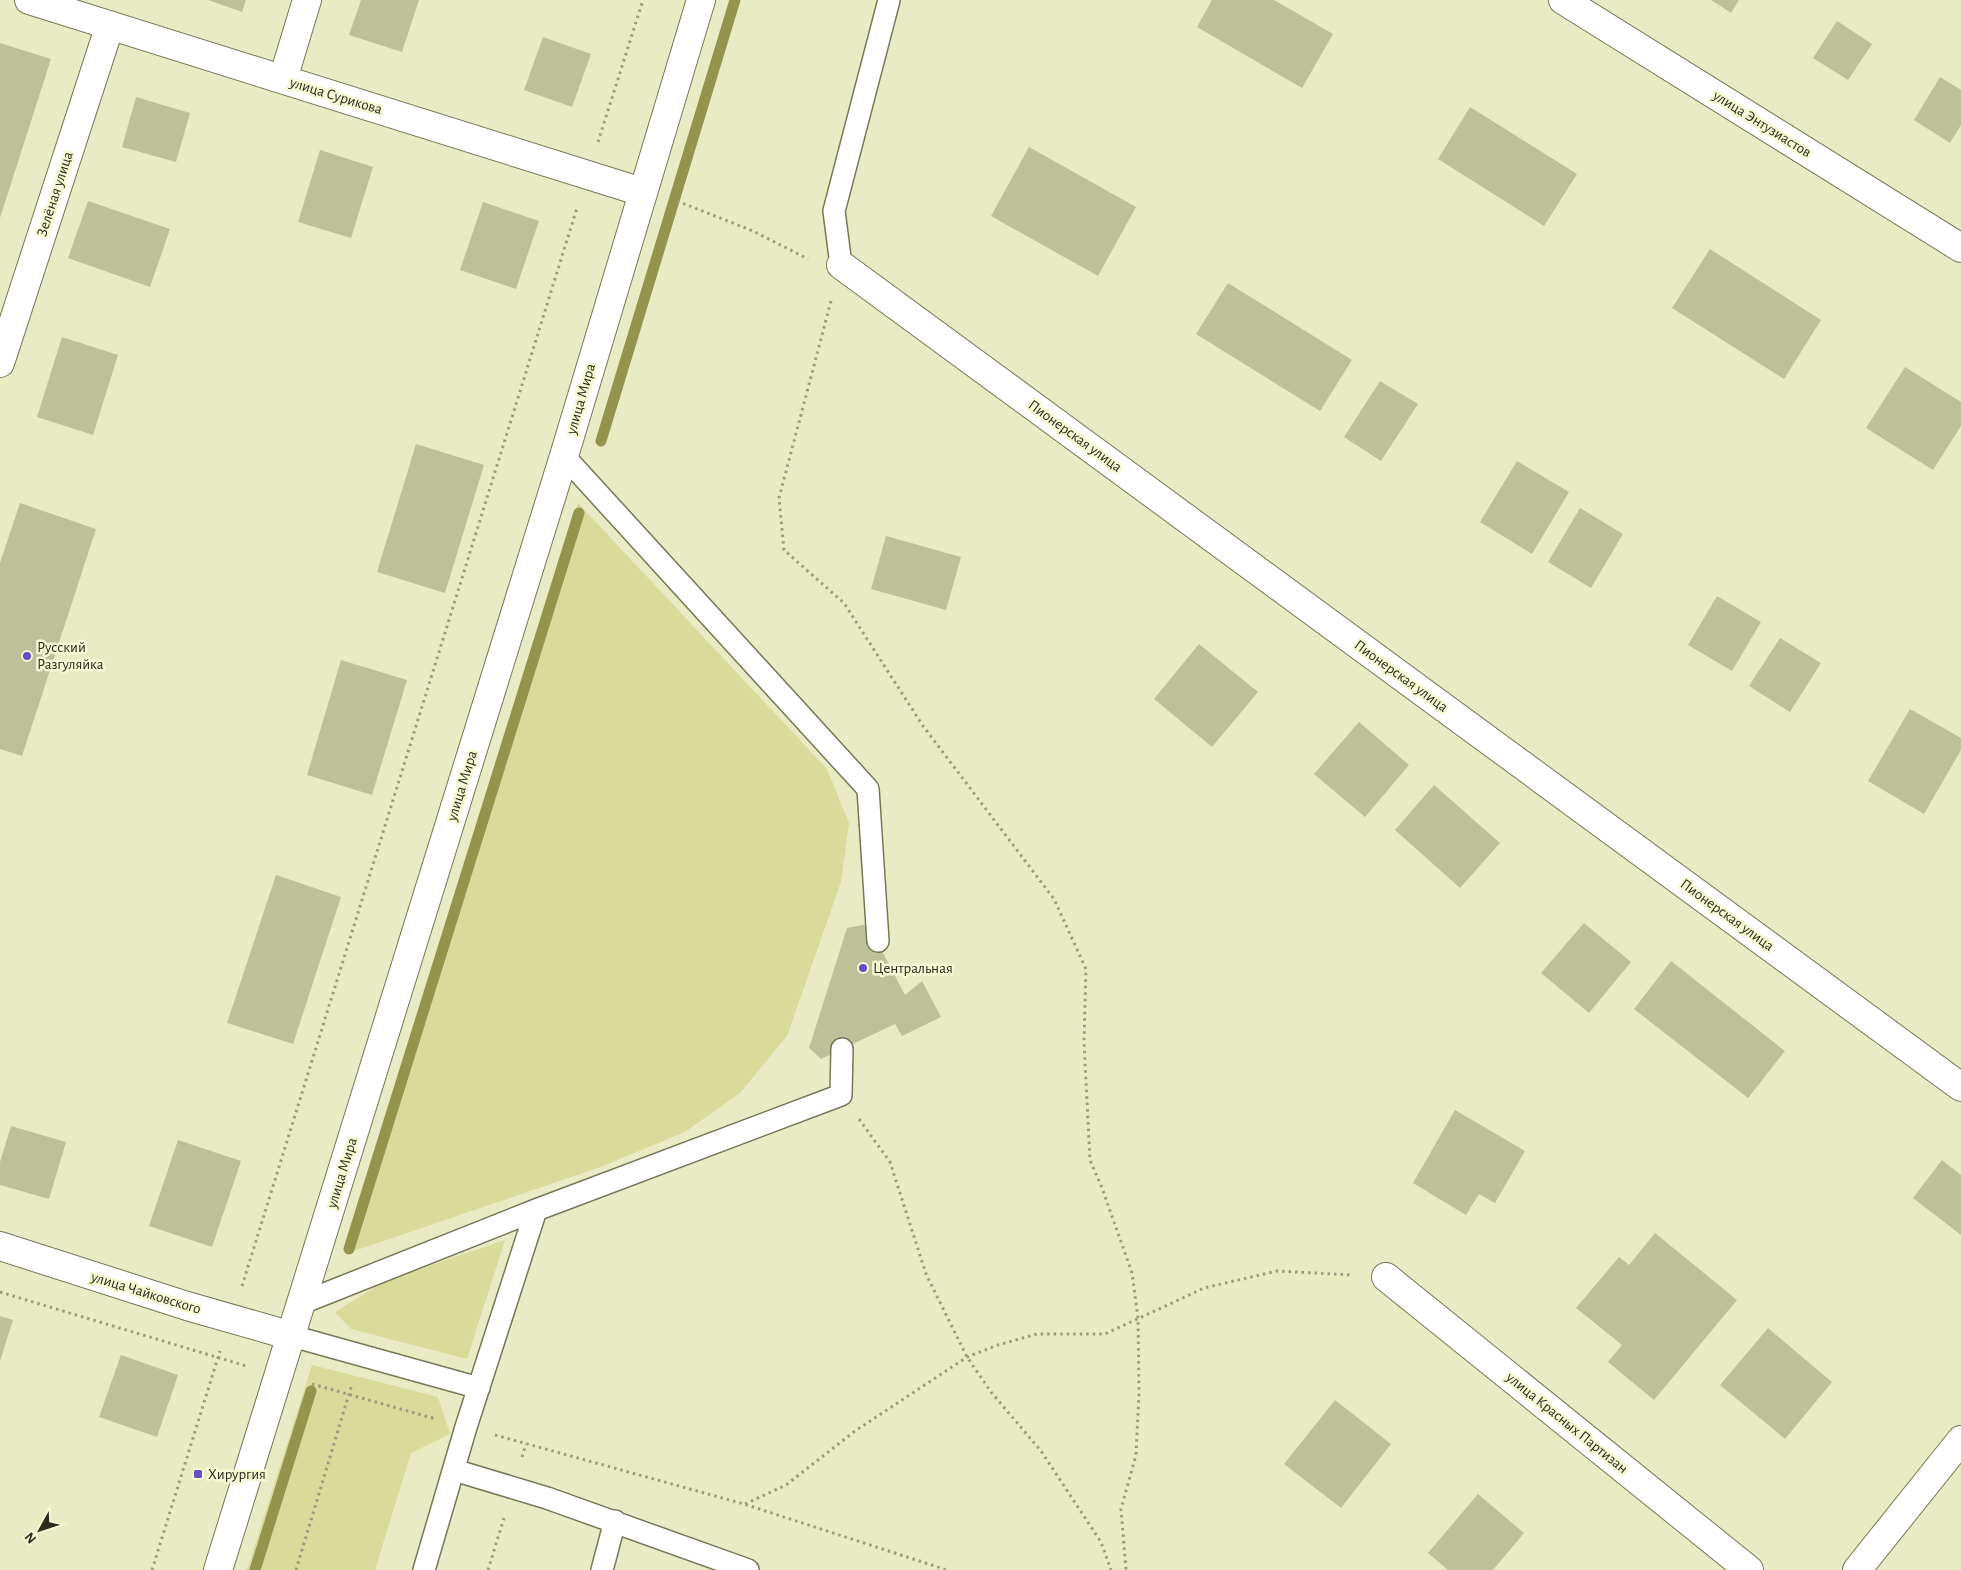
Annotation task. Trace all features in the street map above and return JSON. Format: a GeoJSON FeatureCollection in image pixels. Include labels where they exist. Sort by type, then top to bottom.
{"type":"FeatureCollection","features":[{"type":"Feature","properties":{"kind":"street","name":"улица Сурикова"},"geometry":{"type":"LineString","coordinates":[[29,0],[642,192]]}},
{"type":"Feature","properties":{"kind":"street"},"geometry":{"type":"LineString","coordinates":[[283,79],[307,0]]}},
{"type":"Feature","properties":{"kind":"street","name":"улица Мира"},"geometry":{"type":"LineString","coordinates":[[218,1570],[564,456],[701,0]]}},
{"type":"Feature","properties":{"kind":"street","name":"улица Энтузиастов"},"geometry":{"type":"LineString","coordinates":[[1563,0],[1961,248]]}},
{"type":"Feature","properties":{"kind":"street","name":"Зелёная улица"},"geometry":{"type":"LineString","coordinates":[[0,363],[110,25]]}},
{"type":"Feature","properties":{"kind":"street","name":"Пионерская улица"},"geometry":{"type":"LineString","coordinates":[[841,264],[1961,1087]]}},
{"type":"Feature","properties":{"kind":"street","name":"улица Чайковского"},"geometry":{"type":"LineString","coordinates":[[0,1246],[187,1306],[292,1336]]}},
{"type":"Feature","properties":{"kind":"street","name":"улица Красных Партизан"},"geometry":{"type":"LineString","coordinates":[[1386,1276],[1749,1570]]}},
{"type":"Feature","properties":{"kind":"street"},"geometry":{"type":"LineString","coordinates":[[1857,1570],[1961,1440]]}},
{"type":"Feature","properties":{"kind":"lane"},"geometry":{"type":"LineString","coordinates":[[841,264],[834,211],[889,0]]}},
{"type":"Feature","properties":{"kind":"lane"},"geometry":{"type":"LineString","coordinates":[[564,456],[868,789],[878,941]]}},
{"type":"Feature","properties":{"kind":"lane"},"geometry":{"type":"LineString","coordinates":[[302,1303],[536,1210],[841,1095],[842,1049]]}},
{"type":"Feature","properties":{"kind":"lane"},"geometry":{"type":"LineString","coordinates":[[424,1570],[466,1427],[536,1210]]}},
{"type":"Feature","properties":{"kind":"lane"},"geometry":{"type":"LineString","coordinates":[[292,1336],[479,1388]]}},
{"type":"Feature","properties":{"kind":"lane"},"geometry":{"type":"LineString","coordinates":[[454,1470],[514,1487],[615,1521],[748,1570]]}},
{"type":"Feature","properties":{"kind":"lane"},"geometry":{"type":"LineString","coordinates":[[602,1570],[615,1521]]}},
{"type":"Feature","properties":{"kind":"path"},"geometry":{"type":"LineString","coordinates":[[152,1570],[642,0]]}},
{"type":"Feature","properties":{"kind":"path"},"geometry":{"type":"LineString","coordinates":[[642,192],[669,197],[753,231],[809,259],[841,264],[779,498],[784,550],[844,603],[923,726],[1054,899],[1086,969],[1084,1042],[1090,1160],[1132,1273],[1138,1318],[1139,1392],[1136,1455],[1121,1509],[1126,1570]]}},
{"type":"Feature","properties":{"kind":"path"},"geometry":{"type":"LineString","coordinates":[[841,1095],[890,1162],[926,1274],[967,1357],[992,1392],[1041,1451],[1101,1542],[1111,1570]]}},
{"type":"Feature","properties":{"kind":"path"},"geometry":{"type":"LineString","coordinates":[[744,1504],[786,1485],[855,1431],[967,1357],[998,1345],[1037,1334],[1106,1334],[1204,1288],[1277,1271],[1386,1276]]}},
{"type":"Feature","properties":{"kind":"path"},"geometry":{"type":"LineString","coordinates":[[0,1292],[217,1358]]}},
{"type":"Feature","properties":{"kind":"path"},"geometry":{"type":"LineString","coordinates":[[296,1570],[361,1355]]}},
{"type":"Feature","properties":{"kind":"path"},"geometry":{"type":"LineString","coordinates":[[349,1394],[744,1504],[947,1570]]}},
{"type":"Feature","properties":{"kind":"green space"},"geometry":{"type":"Polygon","coordinates":[[[578,503],[827,769],[849,823],[841,882],[787,1036],[740,1093],[685,1132],[598,1168],[345,1254],[578,503]]]}},
{"type":"Feature","properties":{"kind":"green space"},"geometry":{"type":"Polygon","coordinates":[[[505,1240],[467,1359],[351,1329],[335,1312],[385,1281],[505,1240]]]}},
{"type":"Feature","properties":{"kind":"green space"},"geometry":{"type":"Polygon","coordinates":[[[312,1365],[438,1397],[450,1434],[411,1453],[375,1570],[247,1570],[312,1365]]]}},
{"type":"Feature","properties":{"kind":"building"},"geometry":{"type":"Polygon","coordinates":[[[208,0],[246,0],[242,12],[208,0]]]}},
{"type":"Feature","properties":{"kind":"building"},"geometry":{"type":"Polygon","coordinates":[[[361,0],[419,0],[402,52],[349,35],[361,0]]]}},
{"type":"Feature","properties":{"kind":"building"},"geometry":{"type":"Polygon","coordinates":[[[1212,0],[1274,0],[1333,34],[1302,88],[1197,27],[1212,0]]]}},
{"type":"Feature","properties":{"kind":"building"},"geometry":{"type":"Polygon","coordinates":[[[1711,0],[1739,0],[1731,13],[1711,0]]]}},
{"type":"Feature","properties":{"kind":"building"},"geometry":{"type":"Polygon","coordinates":[[[1837,21],[1872,44],[1848,80],[1813,58],[1837,21]]]}},
{"type":"Feature","properties":{"kind":"building"},"geometry":{"type":"Polygon","coordinates":[[[543,37],[591,54],[572,107],[524,90],[543,37]]]}},
{"type":"Feature","properties":{"kind":"building"},"geometry":{"type":"Polygon","coordinates":[[[0,43],[51,59],[0,218],[0,43]]]}},
{"type":"Feature","properties":{"kind":"building"},"geometry":{"type":"Polygon","coordinates":[[[1940,77],[1961,90],[1961,125],[1950,143],[1914,120],[1940,77]]]}},
{"type":"Feature","properties":{"kind":"building"},"geometry":{"type":"Polygon","coordinates":[[[136,97],[190,113],[176,162],[122,147],[136,97]]]}},
{"type":"Feature","properties":{"kind":"building"},"geometry":{"type":"Polygon","coordinates":[[[1470,107],[1577,174],[1544,226],[1438,159],[1470,107]]]}},
{"type":"Feature","properties":{"kind":"building"},"geometry":{"type":"Polygon","coordinates":[[[1029,147],[1136,207],[1098,276],[991,216],[1029,147]]]}},
{"type":"Feature","properties":{"kind":"building"},"geometry":{"type":"Polygon","coordinates":[[[320,150],[373,167],[351,238],[298,222],[320,150]]]}},
{"type":"Feature","properties":{"kind":"building"},"geometry":{"type":"Polygon","coordinates":[[[88,201],[170,229],[150,287],[68,258],[88,201]]]}},
{"type":"Feature","properties":{"kind":"building"},"geometry":{"type":"Polygon","coordinates":[[[483,202],[539,221],[516,289],[460,270],[483,202]]]}},
{"type":"Feature","properties":{"kind":"building"},"geometry":{"type":"Polygon","coordinates":[[[1710,249],[1821,320],[1784,379],[1672,308],[1710,249]]]}},
{"type":"Feature","properties":{"kind":"building"},"geometry":{"type":"Polygon","coordinates":[[[1228,283],[1352,360],[1320,411],[1196,334],[1228,283]]]}},
{"type":"Feature","properties":{"kind":"building"},"geometry":{"type":"Polygon","coordinates":[[[62,337],[118,355],[93,435],[37,417],[62,337]]]}},
{"type":"Feature","properties":{"kind":"building"},"geometry":{"type":"Polygon","coordinates":[[[1905,367],[1961,402],[1961,426],[1933,470],[1866,428],[1905,367]]]}},
{"type":"Feature","properties":{"kind":"building"},"geometry":{"type":"Polygon","coordinates":[[[1380,381],[1418,404],[1381,461],[1344,437],[1380,381]]]}},
{"type":"Feature","properties":{"kind":"building"},"geometry":{"type":"Polygon","coordinates":[[[416,444],[484,465],[445,593],[377,572],[416,444]]]}},
{"type":"Feature","properties":{"kind":"building"},"geometry":{"type":"Polygon","coordinates":[[[1517,461],[1569,492],[1532,554],[1480,522],[1517,461]]]}},
{"type":"Feature","properties":{"kind":"building","name":"Русский Разгуляйка"},"geometry":{"type":"Polygon","coordinates":[[[20,503],[96,529],[22,756],[0,749],[0,563],[20,503]]]}},
{"type":"Feature","properties":{"kind":"building"},"geometry":{"type":"Polygon","coordinates":[[[1580,508],[1623,534],[1591,588],[1548,562],[1580,508]]]}},
{"type":"Feature","properties":{"kind":"building"},"geometry":{"type":"Polygon","coordinates":[[[886,536],[961,557],[946,610],[871,589],[886,536]]]}},
{"type":"Feature","properties":{"kind":"building"},"geometry":{"type":"Polygon","coordinates":[[[1717,596],[1761,622],[1732,671],[1688,645],[1717,596]]]}},
{"type":"Feature","properties":{"kind":"building"},"geometry":{"type":"Polygon","coordinates":[[[1780,638],[1821,663],[1790,712],[1749,686],[1780,638]]]}},
{"type":"Feature","properties":{"kind":"building"},"geometry":{"type":"Polygon","coordinates":[[[1199,644],[1258,692],[1212,747],[1154,699],[1199,644]]]}},
{"type":"Feature","properties":{"kind":"building"},"geometry":{"type":"Polygon","coordinates":[[[341,660],[407,680],[372,795],[307,775],[341,660]]]}},
{"type":"Feature","properties":{"kind":"building"},"geometry":{"type":"Polygon","coordinates":[[[1910,709],[1961,738],[1961,750],[1924,814],[1868,781],[1910,709]]]}},
{"type":"Feature","properties":{"kind":"building"},"geometry":{"type":"Polygon","coordinates":[[[1359,722],[1409,765],[1365,817],[1314,774],[1359,722]]]}},
{"type":"Feature","properties":{"kind":"building"},"geometry":{"type":"Polygon","coordinates":[[[1434,785],[1500,843],[1460,888],[1395,830],[1434,785]]]}},
{"type":"Feature","properties":{"kind":"building"},"geometry":{"type":"Polygon","coordinates":[[[276,875],[341,897],[293,1044],[227,1023],[276,875]]]}},
{"type":"Feature","properties":{"kind":"building"},"geometry":{"type":"Polygon","coordinates":[[[1584,923],[1631,962],[1589,1013],[1541,973],[1584,923]]]}},
{"type":"Feature","properties":{"kind":"building","name":"Центральная"},"geometry":{"type":"Polygon","coordinates":[[[868,924],[905,995],[922,981],[941,1017],[902,1036],[895,1024],[821,1059],[809,1048],[847,928],[868,924]]]}},
{"type":"Feature","properties":{"kind":"building"},"geometry":{"type":"Polygon","coordinates":[[[1671,961],[1785,1051],[1748,1098],[1634,1009],[1671,961]]]}},
{"type":"Feature","properties":{"kind":"building"},"geometry":{"type":"Polygon","coordinates":[[[1455,1110],[1525,1151],[1495,1203],[1479,1194],[1466,1215],[1413,1183],[1455,1110]]]}},
{"type":"Feature","properties":{"kind":"building"},"geometry":{"type":"Polygon","coordinates":[[[11,1126],[66,1142],[49,1199],[0,1185],[0,1162],[11,1126]]]}},
{"type":"Feature","properties":{"kind":"building"},"geometry":{"type":"Polygon","coordinates":[[[178,1140],[241,1161],[212,1247],[149,1226],[178,1140]]]}},
{"type":"Feature","properties":{"kind":"building"},"geometry":{"type":"Polygon","coordinates":[[[1942,1160],[1961,1175],[1961,1235],[1913,1198],[1942,1160]]]}},
{"type":"Feature","properties":{"kind":"building"},"geometry":{"type":"Polygon","coordinates":[[[1655,1233],[1737,1300],[1654,1400],[1608,1362],[1622,1345],[1576,1308],[1619,1257],[1629,1265],[1655,1233]]]}},
{"type":"Feature","properties":{"kind":"building"},"geometry":{"type":"Polygon","coordinates":[[[0,1316],[13,1320],[0,1361],[0,1316]]]}},
{"type":"Feature","properties":{"kind":"building"},"geometry":{"type":"Polygon","coordinates":[[[1768,1328],[1832,1382],[1785,1439],[1720,1385],[1768,1328]]]}},
{"type":"Feature","properties":{"kind":"building"},"geometry":{"type":"Polygon","coordinates":[[[121,1355],[178,1375],[157,1437],[99,1417],[121,1355]]]}},
{"type":"Feature","properties":{"kind":"building"},"geometry":{"type":"Polygon","coordinates":[[[1335,1400],[1391,1444],[1341,1508],[1284,1464],[1335,1400]]]}},
{"type":"Feature","properties":{"kind":"building"},"geometry":{"type":"Polygon","coordinates":[[[1478,1494],[1524,1533],[1493,1570],[1448,1570],[1428,1553],[1478,1494]]]}},
{"type":"Feature","properties":{"kind":"waterway"},"geometry":{"type":"LineString","coordinates":[[601,441],[735,0]]}},
{"type":"Feature","properties":{"kind":"waterway"},"geometry":{"type":"LineString","coordinates":[[349,1249],[579,513]]}},
{"type":"Feature","properties":{"kind":"waterway"},"geometry":{"type":"LineString","coordinates":[[255,1570],[311,1391]]}},
{"type":"Feature","properties":{"kind":"place","name":"Русский Разгуляйка"},"geometry":{"type":"Point","coordinates":[27,656]}},
{"type":"Feature","properties":{"kind":"place","name":"Центральная"},"geometry":{"type":"Point","coordinates":[863,968]}},
{"type":"Feature","properties":{"kind":"place","name":"Хирургия"},"geometry":{"type":"Point","coordinates":[198,1474]}}]}
